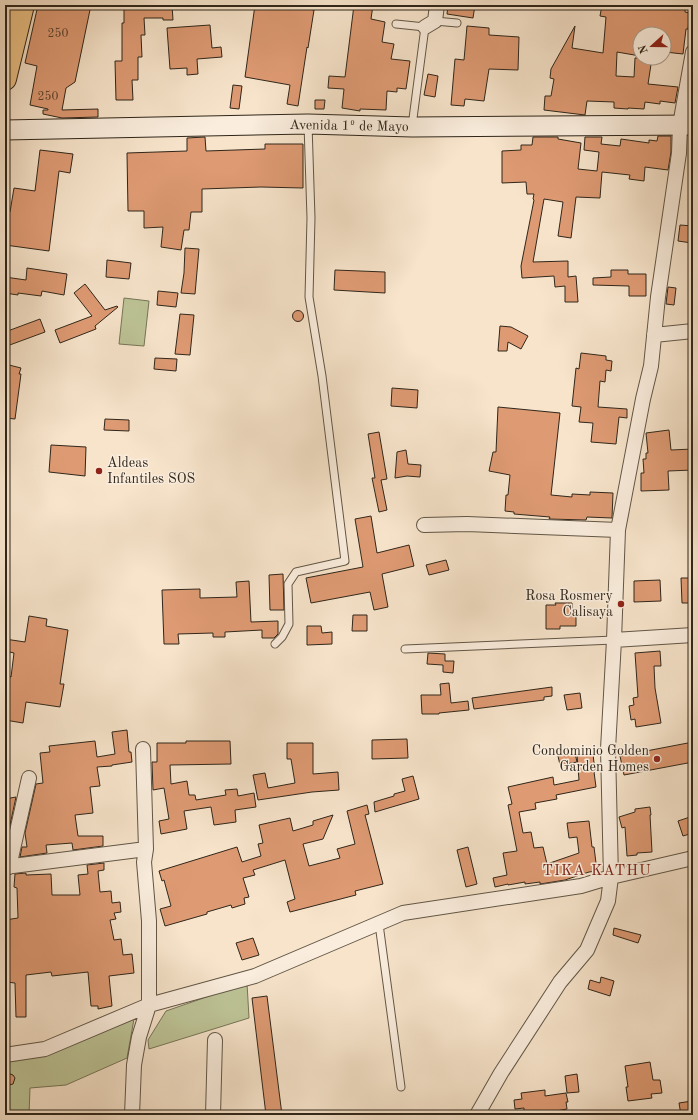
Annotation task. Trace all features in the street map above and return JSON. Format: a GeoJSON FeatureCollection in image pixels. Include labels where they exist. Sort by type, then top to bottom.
{"type":"FeatureCollection","features":[{"type":"Feature","properties":{"kind":"main road"},"geometry":{"type":"LineString","coordinates":[[5,10],[6,5]]}},
{"type":"Feature","properties":{"kind":"main road"},"geometry":{"type":"LineString","coordinates":[[5,79],[23,5]]}},
{"type":"Feature","properties":{"kind":"main road","name":"Avenida 1º de Mayo"},"geometry":{"type":"LineString","coordinates":[[5,130],[308,124],[412,127],[686,125]]}},
{"type":"Feature","properties":{"kind":"street"},"geometry":{"type":"LineString","coordinates":[[430,24],[437,5]]}},
{"type":"Feature","properties":{"kind":"street"},"geometry":{"type":"LineString","coordinates":[[477,1115],[501,1074],[560,982],[586,950],[608,901],[611,877],[608,749],[618,530],[643,399],[651,366],[658,296],[679,153],[686,125],[693,52]]}},
{"type":"Feature","properties":{"kind":"street"},"geometry":{"type":"LineString","coordinates":[[654,335],[693,331]]}},
{"type":"Feature","properties":{"kind":"street"},"geometry":{"type":"LineString","coordinates":[[424,525],[467,524],[618,530]]}},
{"type":"Feature","properties":{"kind":"street"},"geometry":{"type":"LineString","coordinates":[[614,640],[693,635]]}},
{"type":"Feature","properties":{"kind":"street"},"geometry":{"type":"LineString","coordinates":[[132,1115],[134,1065],[139,1037],[149,1005],[149,921],[144,862],[146,849],[143,749]]}},
{"type":"Feature","properties":{"kind":"street"},"geometry":{"type":"LineString","coordinates":[[29,778],[7,867],[146,849]]}},
{"type":"Feature","properties":{"kind":"street"},"geometry":{"type":"LineString","coordinates":[[5,1055],[45,1049],[149,1005],[255,976],[403,913],[581,886],[611,877],[693,858]]}},
{"type":"Feature","properties":{"kind":"street"},"geometry":{"type":"LineString","coordinates":[[213,1115],[215,1040]]}},
{"type":"Feature","properties":{"kind":"lane"},"geometry":{"type":"LineString","coordinates":[[396,24],[457,23]]}},
{"type":"Feature","properties":{"kind":"lane"},"geometry":{"type":"LineString","coordinates":[[412,127],[430,24]]}},
{"type":"Feature","properties":{"kind":"lane"},"geometry":{"type":"LineString","coordinates":[[275,644],[282,637],[289,624],[288,584],[296,572],[345,561],[322,376],[309,297],[311,218],[308,124]]}},
{"type":"Feature","properties":{"kind":"lane"},"geometry":{"type":"LineString","coordinates":[[405,649],[614,640]]}},
{"type":"Feature","properties":{"kind":"lane"},"geometry":{"type":"LineString","coordinates":[[379,924],[402,1087]]}},
{"type":"Feature","properties":{"kind":"green space"},"geometry":{"type":"Polygon","coordinates":[[[124,298],[149,301],[144,346],[119,344],[124,298]]]}},
{"type":"Feature","properties":{"kind":"green space"},"geometry":{"type":"Polygon","coordinates":[[[247,983],[249,1018],[149,1049],[148,1040],[166,1011],[247,983]]]}},
{"type":"Feature","properties":{"kind":"green space"},"geometry":{"type":"Polygon","coordinates":[[[134,1019],[127,1058],[66,1085],[30,1088],[29,1115],[5,1115],[5,1060],[49,1052],[134,1019]]]}},
{"type":"Feature","properties":{"kind":"building"},"geometry":{"type":"Polygon","coordinates":[[[38,5],[91,5],[75,82],[66,88],[62,110],[98,109],[98,117],[62,118],[43,114],[43,110],[48,109],[30,105],[37,66],[25,63],[38,5]]]}},
{"type":"Feature","properties":{"kind":"building"},"geometry":{"type":"Polygon","coordinates":[[[124,5],[172,5],[173,20],[163,20],[163,18],[144,18],[145,35],[141,35],[142,57],[138,57],[138,80],[132,80],[133,100],[116,100],[115,61],[122,61],[122,23],[124,23],[124,5]]]}},
{"type":"Feature","properties":{"kind":"building"},"geometry":{"type":"Polygon","coordinates":[[[255,5],[297,5],[296,7],[314,10],[298,106],[287,104],[290,85],[245,77],[255,5]]]}},
{"type":"Feature","properties":{"kind":"building"},"geometry":{"type":"Polygon","coordinates":[[[354,5],[373,5],[371,19],[385,22],[382,42],[394,44],[391,59],[410,61],[406,89],[397,88],[397,92],[387,91],[386,110],[360,109],[360,111],[342,108],[344,89],[328,88],[329,76],[345,77],[354,5]]]}},
{"type":"Feature","properties":{"kind":"building"},"geometry":{"type":"Polygon","coordinates":[[[448,5],[475,5],[473,18],[447,14],[448,5]]]}},
{"type":"Feature","properties":{"kind":"building"},"geometry":{"type":"Polygon","coordinates":[[[602,5],[685,5],[685,12],[690,13],[688,29],[686,29],[683,54],[672,53],[672,26],[632,26],[632,55],[617,52],[616,76],[634,77],[635,66],[651,66],[648,84],[678,87],[675,103],[660,101],[660,104],[645,102],[644,109],[628,109],[614,108],[614,102],[587,101],[585,115],[544,110],[545,96],[551,96],[554,79],[550,78],[551,69],[575,26],[572,48],[603,53],[606,17],[600,16],[602,5]]]}},
{"type":"Feature","properties":{"kind":"building"},"geometry":{"type":"Polygon","coordinates":[[[210,25],[212,48],[221,47],[222,57],[197,59],[198,74],[187,75],[187,68],[170,69],[167,28],[210,25]]]}},
{"type":"Feature","properties":{"kind":"building"},"geometry":{"type":"Polygon","coordinates":[[[467,26],[489,28],[489,35],[519,37],[518,70],[489,69],[484,101],[465,99],[464,106],[451,105],[455,59],[464,60],[467,26]]]}},
{"type":"Feature","properties":{"kind":"building"},"geometry":{"type":"Polygon","coordinates":[[[428,74],[438,76],[435,97],[424,95],[428,74]]]}},
{"type":"Feature","properties":{"kind":"building"},"geometry":{"type":"Polygon","coordinates":[[[233,85],[242,86],[239,109],[230,108],[233,85]]]}},
{"type":"Feature","properties":{"kind":"building"},"geometry":{"type":"Polygon","coordinates":[[[315,100],[325,100],[324,109],[315,109],[315,100]]]}},
{"type":"Feature","properties":{"kind":"building"},"geometry":{"type":"Polygon","coordinates":[[[658,136],[671,136],[671,152],[668,170],[645,167],[644,181],[629,179],[630,175],[602,172],[600,198],[576,197],[571,238],[558,236],[563,202],[544,199],[533,262],[568,261],[568,277],[576,276],[578,302],[565,302],[565,286],[555,287],[554,276],[522,278],[521,266],[534,194],[527,194],[526,182],[502,183],[502,151],[521,150],[521,145],[532,145],[533,137],[558,137],[558,139],[581,143],[578,169],[597,171],[599,152],[584,150],[585,137],[602,137],[601,144],[620,146],[621,139],[649,143],[649,140],[657,141],[658,136]]]}},
{"type":"Feature","properties":{"kind":"building"},"geometry":{"type":"Polygon","coordinates":[[[205,137],[206,151],[265,149],[265,144],[303,144],[303,188],[261,187],[202,189],[202,212],[191,212],[189,230],[184,230],[181,250],[161,247],[163,227],[144,228],[144,211],[128,211],[127,153],[187,151],[187,138],[205,137]]]}},
{"type":"Feature","properties":{"kind":"building"},"geometry":{"type":"Polygon","coordinates":[[[40,150],[73,154],[70,173],[59,171],[49,251],[5,245],[9,221],[7,221],[8,212],[10,212],[14,188],[35,191],[40,150]]]}},
{"type":"Feature","properties":{"kind":"building"},"geometry":{"type":"Polygon","coordinates":[[[680,225],[693,226],[692,243],[678,241],[680,225]]]}},
{"type":"Feature","properties":{"kind":"building"},"geometry":{"type":"Polygon","coordinates":[[[185,248],[199,249],[195,294],[181,293],[184,273],[185,248]]]}},
{"type":"Feature","properties":{"kind":"building"},"geometry":{"type":"Polygon","coordinates":[[[107,260],[131,263],[129,279],[106,277],[107,260]]]}},
{"type":"Feature","properties":{"kind":"building"},"geometry":{"type":"Polygon","coordinates":[[[27,268],[67,274],[64,295],[42,291],[41,296],[5,293],[5,277],[26,280],[27,268]]]}},
{"type":"Feature","properties":{"kind":"building"},"geometry":{"type":"Polygon","coordinates":[[[335,270],[385,272],[385,293],[334,290],[335,270]]]}},
{"type":"Feature","properties":{"kind":"building"},"geometry":{"type":"Polygon","coordinates":[[[611,270],[628,270],[628,274],[646,274],[646,296],[629,296],[629,286],[593,285],[593,278],[611,277],[611,270]]]}},
{"type":"Feature","properties":{"kind":"building"},"geometry":{"type":"Polygon","coordinates":[[[85,284],[105,310],[118,307],[95,326],[96,329],[60,343],[55,330],[92,316],[74,293],[85,284]]]}},
{"type":"Feature","properties":{"kind":"building"},"geometry":{"type":"Polygon","coordinates":[[[668,287],[676,288],[674,305],[666,304],[668,287]]]}},
{"type":"Feature","properties":{"kind":"building"},"geometry":{"type":"Polygon","coordinates":[[[158,291],[178,293],[176,307],[157,305],[158,291]]]}},
{"type":"Feature","properties":{"kind":"building"},"geometry":{"type":"Polygon","coordinates":[[[296,311],[300,311],[302,312],[302,320],[296,321],[293,318],[293,314],[296,311]]]}},
{"type":"Feature","properties":{"kind":"building"},"geometry":{"type":"Polygon","coordinates":[[[180,314],[194,315],[190,355],[175,354],[180,314]]]}},
{"type":"Feature","properties":{"kind":"building"},"geometry":{"type":"Polygon","coordinates":[[[40,319],[45,332],[7,346],[5,332],[40,319]]]}},
{"type":"Feature","properties":{"kind":"building"},"geometry":{"type":"Polygon","coordinates":[[[500,326],[511,327],[528,336],[521,349],[508,342],[507,351],[498,351],[500,326]]]}},
{"type":"Feature","properties":{"kind":"building"},"geometry":{"type":"Polygon","coordinates":[[[581,353],[606,356],[606,360],[612,361],[611,371],[606,370],[605,382],[600,381],[598,407],[627,409],[627,418],[619,417],[616,444],[591,442],[593,423],[579,422],[581,407],[572,406],[576,368],[579,369],[581,353]]]}},
{"type":"Feature","properties":{"kind":"building"},"geometry":{"type":"Polygon","coordinates":[[[155,358],[177,359],[176,371],[154,369],[155,358]]]}},
{"type":"Feature","properties":{"kind":"building"},"geometry":{"type":"Polygon","coordinates":[[[5,364],[21,368],[19,374],[21,374],[15,419],[5,418],[5,364]]]}},
{"type":"Feature","properties":{"kind":"building"},"geometry":{"type":"Polygon","coordinates":[[[392,388],[418,390],[417,408],[391,406],[392,388]]]}},
{"type":"Feature","properties":{"kind":"building"},"geometry":{"type":"Polygon","coordinates":[[[498,407],[560,413],[551,495],[572,497],[572,494],[590,495],[590,492],[613,493],[612,518],[587,517],[586,520],[549,519],[550,517],[514,514],[514,512],[505,511],[506,495],[508,495],[510,475],[489,471],[493,452],[496,452],[498,407]]]}},
{"type":"Feature","properties":{"kind":"building"},"geometry":{"type":"Polygon","coordinates":[[[105,419],[129,420],[129,431],[104,430],[105,419]]]}},
{"type":"Feature","properties":{"kind":"building"},"geometry":{"type":"Polygon","coordinates":[[[669,430],[671,450],[693,449],[693,470],[668,471],[669,490],[641,491],[641,473],[644,473],[643,459],[646,459],[646,453],[648,453],[646,433],[669,430]]]}},
{"type":"Feature","properties":{"kind":"building"},"geometry":{"type":"Polygon","coordinates":[[[379,432],[387,479],[381,480],[387,510],[379,512],[372,478],[375,478],[368,434],[379,432]]]}},
{"type":"Feature","properties":{"kind":"building"},"geometry":{"type":"Polygon","coordinates":[[[51,445],[86,447],[85,476],[49,472],[51,445]]]}},
{"type":"Feature","properties":{"kind":"building"},"geometry":{"type":"Polygon","coordinates":[[[406,450],[408,464],[421,465],[420,477],[407,476],[395,478],[397,452],[406,450]]]}},
{"type":"Feature","properties":{"kind":"building"},"geometry":{"type":"Polygon","coordinates":[[[371,516],[377,553],[409,545],[414,566],[382,574],[388,607],[374,610],[370,592],[311,603],[306,578],[363,567],[355,519],[371,516]]]}},
{"type":"Feature","properties":{"kind":"building"},"geometry":{"type":"Polygon","coordinates":[[[446,560],[449,570],[429,575],[426,565],[446,560]]]}},
{"type":"Feature","properties":{"kind":"building"},"geometry":{"type":"Polygon","coordinates":[[[283,574],[284,610],[270,610],[269,575],[283,574]]]}},
{"type":"Feature","properties":{"kind":"building"},"geometry":{"type":"Polygon","coordinates":[[[681,578],[693,578],[693,603],[682,603],[681,578]]]}},
{"type":"Feature","properties":{"kind":"building"},"geometry":{"type":"Polygon","coordinates":[[[660,580],[661,601],[634,602],[634,581],[660,580]]]}},
{"type":"Feature","properties":{"kind":"building"},"geometry":{"type":"Polygon","coordinates":[[[249,581],[251,622],[278,621],[278,634],[274,638],[262,638],[262,630],[225,632],[225,637],[213,637],[213,633],[178,634],[179,644],[164,644],[162,590],[200,589],[200,598],[237,597],[236,582],[249,581]]]}},
{"type":"Feature","properties":{"kind":"building"},"geometry":{"type":"Polygon","coordinates":[[[555,603],[572,603],[572,610],[576,610],[576,626],[560,626],[560,629],[546,629],[546,605],[556,605],[555,603]]]}},
{"type":"Feature","properties":{"kind":"building"},"geometry":{"type":"Polygon","coordinates":[[[353,615],[367,615],[367,631],[352,631],[353,615]]]}},
{"type":"Feature","properties":{"kind":"building"},"geometry":{"type":"Polygon","coordinates":[[[29,616],[47,619],[46,626],[68,630],[60,684],[64,684],[60,707],[26,702],[23,723],[5,720],[5,709],[14,653],[5,651],[5,639],[25,642],[29,616]]]}},
{"type":"Feature","properties":{"kind":"building"},"geometry":{"type":"Polygon","coordinates":[[[307,626],[321,626],[322,633],[332,632],[332,644],[307,645],[307,626]]]}},
{"type":"Feature","properties":{"kind":"building"},"geometry":{"type":"Polygon","coordinates":[[[660,651],[661,666],[654,666],[655,688],[661,723],[636,727],[635,719],[631,720],[629,706],[634,705],[633,698],[638,697],[635,653],[660,651]]]}},
{"type":"Feature","properties":{"kind":"building"},"geometry":{"type":"Polygon","coordinates":[[[428,653],[445,654],[445,661],[454,661],[453,673],[443,672],[443,665],[427,664],[428,653]]]}},
{"type":"Feature","properties":{"kind":"building"},"geometry":{"type":"Polygon","coordinates":[[[449,683],[451,703],[468,701],[469,710],[439,714],[422,714],[421,695],[441,695],[440,684],[449,683]]]}},
{"type":"Feature","properties":{"kind":"building"},"geometry":{"type":"Polygon","coordinates":[[[552,687],[552,696],[544,697],[544,700],[474,709],[472,698],[552,687]]]}},
{"type":"Feature","properties":{"kind":"building"},"geometry":{"type":"Polygon","coordinates":[[[580,693],[582,708],[567,710],[564,695],[580,693]]]}},
{"type":"Feature","properties":{"kind":"building"},"geometry":{"type":"Polygon","coordinates":[[[127,730],[129,752],[131,752],[132,762],[97,767],[100,786],[90,787],[93,813],[75,815],[78,836],[103,836],[103,846],[73,850],[72,843],[46,845],[47,853],[20,857],[22,847],[27,847],[25,833],[36,784],[43,783],[40,753],[50,752],[49,746],[95,741],[97,757],[115,754],[112,732],[127,730]]]}},
{"type":"Feature","properties":{"kind":"building"},"geometry":{"type":"Polygon","coordinates":[[[407,739],[408,758],[372,759],[372,740],[407,739]]]}},
{"type":"Feature","properties":{"kind":"building"},"geometry":{"type":"Polygon","coordinates":[[[186,741],[230,741],[231,764],[170,765],[171,784],[187,781],[189,795],[195,795],[196,800],[226,795],[225,790],[237,789],[238,796],[254,793],[256,807],[235,810],[236,822],[214,825],[211,807],[184,811],[187,829],[161,834],[159,821],[169,819],[164,788],[153,790],[152,762],[157,762],[157,743],[186,743],[186,741]]]}},
{"type":"Feature","properties":{"kind":"building","name":"Condominio Golden Garden Homes"},"geometry":{"type":"Polygon","coordinates":[[[693,742],[693,762],[624,775],[620,756],[693,742]]]}},
{"type":"Feature","properties":{"kind":"building"},"geometry":{"type":"Polygon","coordinates":[[[287,743],[313,743],[313,774],[338,772],[339,790],[312,792],[258,800],[253,775],[265,773],[268,788],[295,783],[291,759],[287,759],[287,743]]]}},
{"type":"Feature","properties":{"kind":"building"},"geometry":{"type":"Polygon","coordinates":[[[575,753],[577,762],[560,765],[558,756],[575,753]]]}},
{"type":"Feature","properties":{"kind":"building"},"geometry":{"type":"Polygon","coordinates":[[[593,754],[596,787],[556,795],[557,799],[535,803],[536,809],[519,812],[523,833],[531,832],[534,848],[543,847],[547,864],[579,853],[577,837],[569,838],[567,823],[589,821],[597,871],[589,872],[565,880],[540,884],[540,882],[525,884],[525,882],[495,887],[493,878],[507,875],[503,853],[517,851],[508,805],[512,804],[508,787],[553,777],[554,785],[579,780],[577,755],[593,754]]]}},
{"type":"Feature","properties":{"kind":"building"},"geometry":{"type":"Polygon","coordinates":[[[413,776],[419,799],[375,812],[374,802],[405,791],[402,779],[413,776]]]}},
{"type":"Feature","properties":{"kind":"building"},"geometry":{"type":"Polygon","coordinates":[[[16,797],[10,825],[5,826],[5,799],[16,797]]]}},
{"type":"Feature","properties":{"kind":"building"},"geometry":{"type":"Polygon","coordinates":[[[367,805],[369,814],[365,815],[383,884],[355,891],[356,895],[290,912],[287,902],[295,899],[285,860],[253,870],[255,875],[243,878],[249,897],[244,898],[245,904],[232,908],[231,905],[207,912],[207,914],[165,926],[160,909],[171,906],[164,880],[162,881],[159,871],[237,847],[242,862],[261,856],[258,844],[263,843],[259,825],[290,818],[293,831],[313,825],[313,821],[333,815],[323,839],[303,844],[309,866],[340,858],[337,849],[355,844],[347,811],[367,805]]]}},
{"type":"Feature","properties":{"kind":"building"},"geometry":{"type":"Polygon","coordinates":[[[650,807],[652,852],[637,853],[637,855],[627,856],[625,827],[622,828],[619,817],[635,812],[635,809],[650,807]]]}},
{"type":"Feature","properties":{"kind":"building"},"geometry":{"type":"Polygon","coordinates":[[[693,816],[693,833],[683,836],[678,821],[693,816]]]}},
{"type":"Feature","properties":{"kind":"building"},"geometry":{"type":"Polygon","coordinates":[[[468,847],[477,884],[466,887],[457,850],[468,847]]]}},
{"type":"Feature","properties":{"kind":"building"},"geometry":{"type":"Polygon","coordinates":[[[104,863],[104,870],[98,871],[100,892],[111,891],[112,903],[120,902],[121,912],[114,913],[116,919],[110,920],[114,940],[121,939],[123,955],[132,954],[134,973],[109,976],[112,1006],[98,1009],[98,1006],[91,1006],[88,972],[52,976],[51,972],[26,975],[26,1017],[16,1017],[15,983],[6,982],[7,967],[5,967],[5,920],[18,918],[17,888],[14,887],[15,874],[51,874],[52,895],[80,895],[78,875],[88,874],[87,865],[104,863]]]}},
{"type":"Feature","properties":{"kind":"building"},"geometry":{"type":"Polygon","coordinates":[[[614,928],[641,935],[638,943],[613,935],[614,928]]]}},
{"type":"Feature","properties":{"kind":"building"},"geometry":{"type":"Polygon","coordinates":[[[253,938],[259,955],[242,960],[236,943],[253,938]]]}},
{"type":"Feature","properties":{"kind":"building"},"geometry":{"type":"Polygon","coordinates":[[[601,977],[614,981],[610,996],[588,989],[590,980],[600,983],[601,977]]]}},
{"type":"Feature","properties":{"kind":"building"},"geometry":{"type":"Polygon","coordinates":[[[267,996],[282,1115],[266,1115],[252,998],[267,996]]]}},
{"type":"Feature","properties":{"kind":"building"},"geometry":{"type":"Polygon","coordinates":[[[650,1062],[653,1080],[660,1080],[662,1093],[651,1094],[652,1098],[628,1101],[625,1066],[650,1062]]]}},
{"type":"Feature","properties":{"kind":"building"},"geometry":{"type":"Polygon","coordinates":[[[5,1072],[13,1075],[15,1078],[13,1084],[5,1086],[5,1072]]]}},
{"type":"Feature","properties":{"kind":"building"},"geometry":{"type":"Polygon","coordinates":[[[577,1074],[579,1092],[567,1093],[565,1076],[577,1074]]]}},
{"type":"Feature","properties":{"kind":"building"},"geometry":{"type":"Polygon","coordinates":[[[545,1090],[545,1096],[566,1093],[568,1102],[566,1102],[567,1109],[556,1111],[557,1115],[547,1115],[546,1111],[524,1113],[524,1108],[515,1109],[514,1100],[522,1099],[521,1093],[545,1090]]]}},
{"type":"Feature","properties":{"kind":"building"},"geometry":{"type":"Polygon","coordinates":[[[692,1101],[693,1115],[681,1115],[679,1103],[692,1101]]]}},
{"type":"Feature","properties":{"kind":"place","name":"Aldeas Infantiles SOS"},"geometry":{"type":"Point","coordinates":[99,471]}},
{"type":"Feature","properties":{"kind":"place","name":"Rosa Rosmery Calisaya"},"geometry":{"type":"Point","coordinates":[621,604]}},
{"type":"Feature","properties":{"kind":"place","name":"Condominio Golden Garden Homes"},"geometry":{"type":"Point","coordinates":[657,759]}},
{"type":"Feature","properties":{"kind":"district","name":"TIKA KATHU"},"geometry":{"type":"Point","coordinates":[597,871]}}]}
